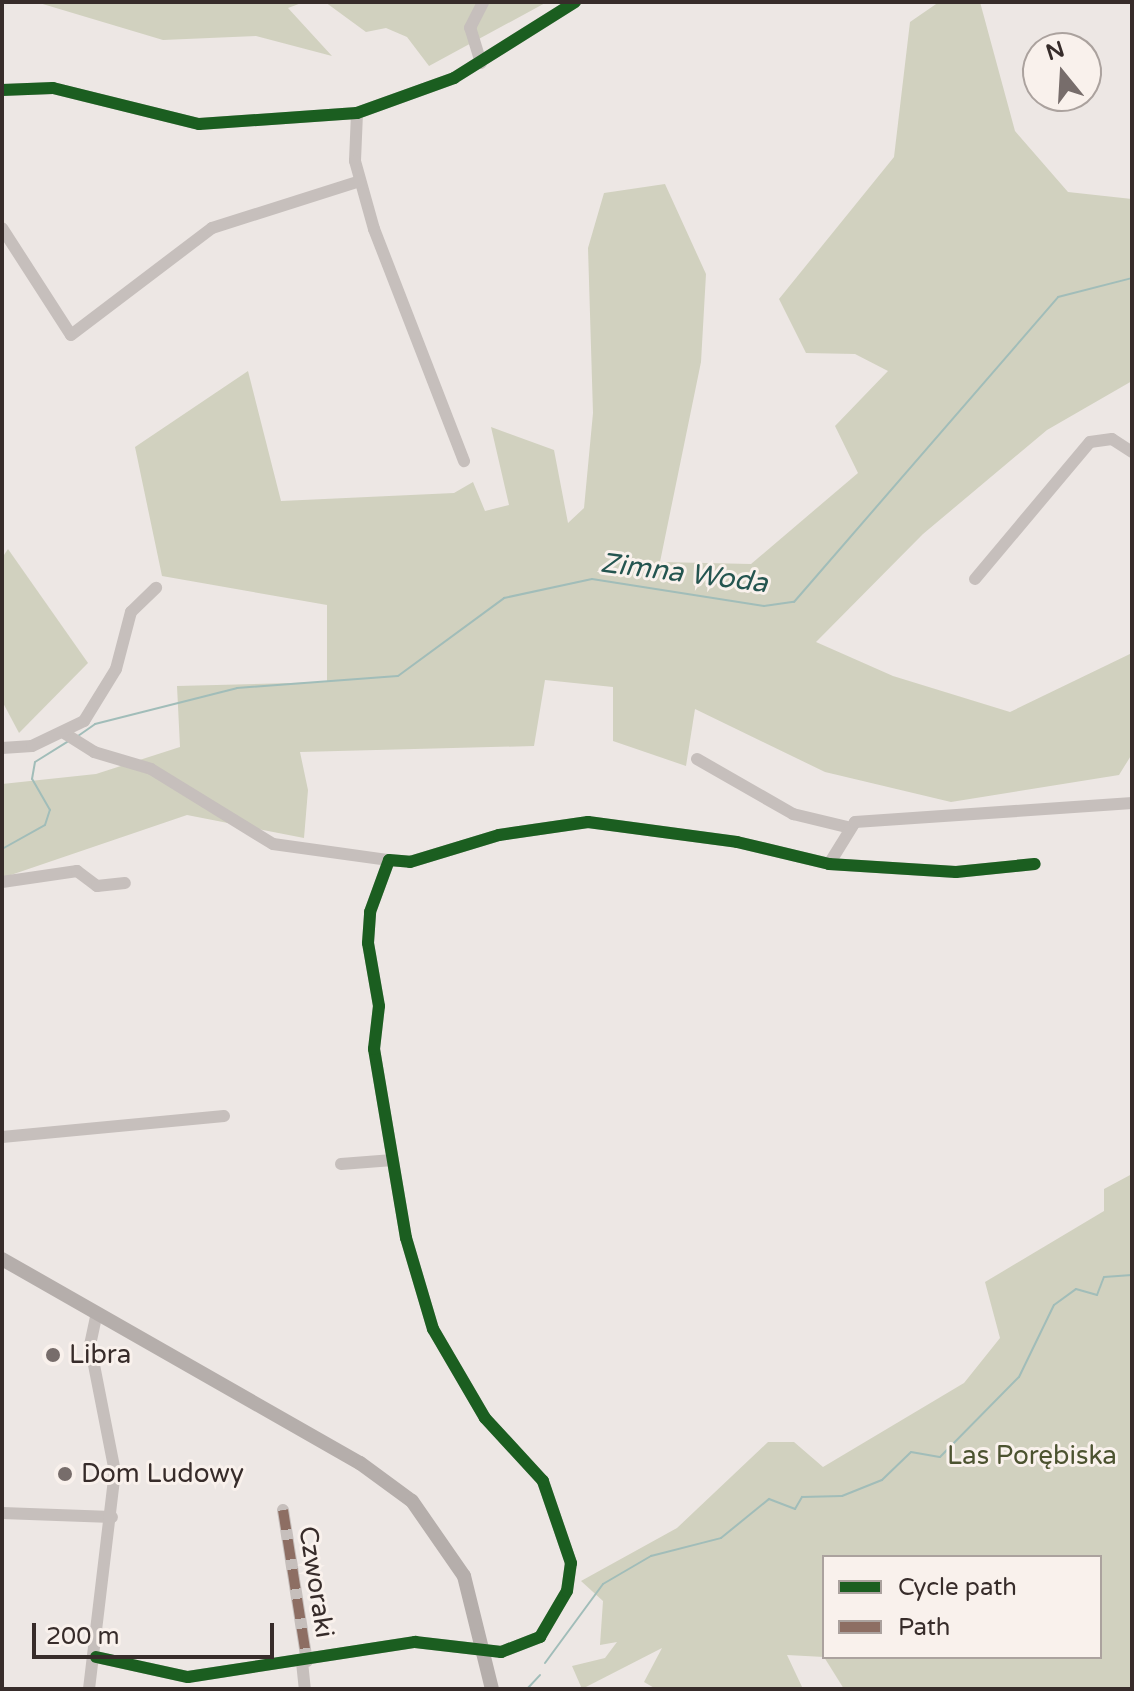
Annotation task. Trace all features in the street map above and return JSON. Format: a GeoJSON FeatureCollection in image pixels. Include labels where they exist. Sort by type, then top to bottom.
{"type":"FeatureCollection","features":[{"type":"Feature","properties":{"kind":"main road"},"geometry":{"type":"LineString","coordinates":[[2,1259],[96,1317],[360,1463],[412,1501],[464,1576],[492,1689]]}},
{"type":"Feature","properties":{"kind":"street"},"geometry":{"type":"LineString","coordinates":[[481,63],[470,28],[483,2]]}},
{"type":"Feature","properties":{"kind":"street"},"geometry":{"type":"LineString","coordinates":[[2,90],[53,88],[199,124],[357,113],[481,63],[575,2]]}},
{"type":"Feature","properties":{"kind":"street"},"geometry":{"type":"LineString","coordinates":[[357,113],[360,181],[464,461]]}},
{"type":"Feature","properties":{"kind":"street"},"geometry":{"type":"LineString","coordinates":[[2,228],[71,335],[212,228],[360,181]]}},
{"type":"Feature","properties":{"kind":"street"},"geometry":{"type":"LineString","coordinates":[[975,579],[1090,442],[1112,439],[1132,452]]}},
{"type":"Feature","properties":{"kind":"street"},"geometry":{"type":"LineString","coordinates":[[2,748],[64,733],[100,701],[131,612],[156,588]]}},
{"type":"Feature","properties":{"kind":"street"},"geometry":{"type":"LineString","coordinates":[[64,733],[94,752],[151,769],[273,844],[389,860],[422,860],[499,835],[588,822],[737,842],[829,864],[956,872],[1035,864]]}},
{"type":"Feature","properties":{"kind":"street"},"geometry":{"type":"LineString","coordinates":[[697,759],[793,814],[847,827],[1132,803]]}},
{"type":"Feature","properties":{"kind":"street"},"geometry":{"type":"LineString","coordinates":[[829,864],[847,827]]}},
{"type":"Feature","properties":{"kind":"street"},"geometry":{"type":"LineString","coordinates":[[96,1657],[171,1677],[304,1661],[415,1642],[485,1651],[518,1649],[540,1637],[562,1605],[571,1563],[536,1470],[485,1418],[433,1329],[406,1238],[374,1049],[379,1006],[368,943],[370,912],[389,860]]}},
{"type":"Feature","properties":{"kind":"street"},"geometry":{"type":"LineString","coordinates":[[2,882],[77,871],[97,886],[125,883]]}},
{"type":"Feature","properties":{"kind":"street"},"geometry":{"type":"LineString","coordinates":[[2,1137],[224,1116]]}},
{"type":"Feature","properties":{"kind":"street"},"geometry":{"type":"LineString","coordinates":[[341,1164],[393,1160]]}},
{"type":"Feature","properties":{"kind":"street"},"geometry":{"type":"LineString","coordinates":[[89,1689],[96,1657],[112,1517],[112,1440],[90,1345],[96,1317]]}},
{"type":"Feature","properties":{"kind":"street","name":"Czworaki"},"geometry":{"type":"LineString","coordinates":[[283,1510],[287,1574],[304,1661],[305,1689]]}},
{"type":"Feature","properties":{"kind":"street"},"geometry":{"type":"LineString","coordinates":[[2,1513],[112,1517]]}},
{"type":"Feature","properties":{"kind":"green space"},"geometry":{"type":"Polygon","coordinates":[[[36,2],[304,2],[288,8],[332,56],[256,36],[163,40],[36,2]]]}},
{"type":"Feature","properties":{"kind":"green space"},"geometry":{"type":"Polygon","coordinates":[[[325,2],[547,2],[429,66],[407,37],[386,28],[366,32],[325,2]]]}},
{"type":"Feature","properties":{"kind":"green space"},"geometry":{"type":"Polygon","coordinates":[[[939,2],[980,2],[1015,131],[1068,192],[1132,199],[1132,381],[1047,430],[923,534],[816,642],[893,676],[1010,712],[1132,653],[1132,754],[1119,775],[951,802],[825,772],[695,709],[686,766],[613,741],[613,687],[545,680],[534,746],[300,752],[308,790],[304,838],[187,815],[2,878],[2,784],[96,774],[180,747],[177,686],[327,682],[327,605],[162,576],[135,447],[248,371],[281,501],[454,493],[473,482],[485,511],[509,505],[491,427],[554,450],[568,523],[584,508],[593,413],[588,248],[604,193],[665,184],[706,274],[701,362],[660,562],[751,564],[858,473],[835,426],[888,371],[855,354],[806,353],[779,299],[894,157],[910,22],[939,2]]]}},
{"type":"Feature","properties":{"kind":"green space"},"geometry":{"type":"Polygon","coordinates":[[[8,549],[88,663],[19,733],[2,701],[2,558],[8,549]]]}},
{"type":"Feature","properties":{"kind":"green space","name":"Las Porębiska"},"geometry":{"type":"Polygon","coordinates":[[[1132,1174],[1132,1689],[844,1689],[825,1659],[1102,1659],[1102,1555],[822,1555],[822,1657],[787,1655],[803,1689],[656,1689],[644,1682],[662,1648],[582,1689],[572,1666],[605,1658],[617,1642],[600,1645],[603,1601],[581,1581],[677,1528],[768,1442],[794,1442],[823,1467],[964,1383],[1000,1338],[985,1282],[1104,1211],[1104,1189],[1132,1174]]]}},
{"type":"Feature","properties":{"kind":"waterway","name":"Zimna Woda"},"geometry":{"type":"LineString","coordinates":[[78,736],[95,724],[237,688],[398,676],[504,598],[592,579],[764,606],[794,602],[1058,297],[1132,278]]}},
{"type":"Feature","properties":{"kind":"waterway","name":"Zimna Woda"},"geometry":{"type":"LineString","coordinates":[[2,849],[45,825],[50,810],[32,779],[35,762],[67,742]]}},
{"type":"Feature","properties":{"kind":"waterway"},"geometry":{"type":"LineString","coordinates":[[545,1663],[603,1584],[651,1556],[721,1538],[769,1499],[795,1509],[802,1497],[842,1496],[882,1480],[911,1452],[940,1457],[1019,1377],[1054,1305],[1076,1289],[1097,1295],[1104,1277],[1132,1275]]}},
{"type":"Feature","properties":{"kind":"waterway"},"geometry":{"type":"LineString","coordinates":[[527,1689],[540,1675]]}},
{"type":"Feature","properties":{"kind":"marked path"},"geometry":{"type":"LineString","coordinates":[[283,1510],[307,1661]]}},
{"type":"Feature","properties":{"kind":"cycle path"},"geometry":{"type":"LineString","coordinates":[[2,90],[53,88],[199,124],[357,113],[454,78],[575,2]]}},
{"type":"Feature","properties":{"kind":"cycle path"},"geometry":{"type":"LineString","coordinates":[[96,1657],[188,1677],[415,1642],[501,1652],[540,1637],[567,1591],[571,1563],[543,1481],[485,1418],[433,1329],[406,1238],[374,1049],[379,1006],[368,943],[370,912],[389,860],[410,862],[499,835],[588,822],[737,842],[829,864],[956,872],[1035,864]]}},
{"type":"Feature","properties":{"kind":"place","name":"Libra"},"geometry":{"type":"Point","coordinates":[53,1355]}},
{"type":"Feature","properties":{"kind":"place","name":"Dom Ludowy"},"geometry":{"type":"Point","coordinates":[65,1474]}}]}
